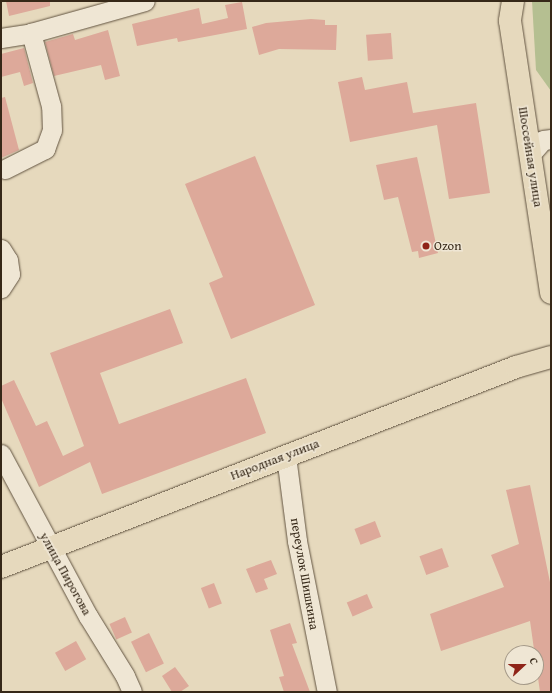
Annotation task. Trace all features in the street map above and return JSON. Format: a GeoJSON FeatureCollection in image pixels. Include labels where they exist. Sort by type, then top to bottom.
{"type":"FeatureCollection","features":[{"type":"Feature","properties":{"kind":"main road","name":"Шоссейная улица"},"geometry":{"type":"LineString","coordinates":[[509,8],[529,156],[549,261],[551,293]]}},
{"type":"Feature","properties":{"kind":"main road","name":"Народная улица"},"geometry":{"type":"LineString","coordinates":[[1,567],[516,367],[551,357]]}},
{"type":"Feature","properties":{"kind":"street"},"geometry":{"type":"LineString","coordinates":[[1,38],[31,33],[145,1]]}},
{"type":"Feature","properties":{"kind":"street"},"geometry":{"type":"LineString","coordinates":[[5,169],[45,149],[52,130],[51,106],[31,33]]}},
{"type":"Feature","properties":{"kind":"street"},"geometry":{"type":"LineString","coordinates":[[529,156],[543,140],[551,139]]}},
{"type":"Feature","properties":{"kind":"street"},"geometry":{"type":"LineString","coordinates":[[1,249],[8,260],[10,274],[1,288]]}},
{"type":"Feature","properties":{"kind":"street","name":"улица Пирогова"},"geometry":{"type":"LineString","coordinates":[[1,454],[50,548],[88,616],[125,676],[132,692]]}},
{"type":"Feature","properties":{"kind":"street","name":"переулок Шишкина"},"geometry":{"type":"LineString","coordinates":[[286,456],[297,541],[327,692]]}},
{"type":"Feature","properties":{"kind":"green space"},"geometry":{"type":"Polygon","coordinates":[[[532,1],[551,1],[551,91],[536,70],[532,1]]]}},
{"type":"Feature","properties":{"kind":"building"},"geometry":{"type":"Polygon","coordinates":[[[6,1],[50,1],[50,6],[9,16],[6,1]]]}},
{"type":"Feature","properties":{"kind":"building"},"geometry":{"type":"Polygon","coordinates":[[[242,2],[247,29],[178,42],[177,38],[137,46],[132,24],[199,8],[202,24],[228,18],[225,5],[242,2]]]}},
{"type":"Feature","properties":{"kind":"building"},"geometry":{"type":"Polygon","coordinates":[[[311,19],[325,20],[325,25],[337,25],[336,50],[279,49],[259,55],[252,27],[266,23],[311,19]]]}},
{"type":"Feature","properties":{"kind":"building"},"geometry":{"type":"Polygon","coordinates":[[[108,30],[120,76],[105,80],[101,65],[54,76],[45,42],[73,34],[75,40],[108,30]]]}},
{"type":"Feature","properties":{"kind":"building"},"geometry":{"type":"Polygon","coordinates":[[[391,33],[393,59],[368,61],[366,35],[391,33]]]}},
{"type":"Feature","properties":{"kind":"building"},"geometry":{"type":"Polygon","coordinates":[[[24,48],[33,83],[24,86],[20,72],[1,77],[1,54],[24,48]]]}},
{"type":"Feature","properties":{"kind":"building"},"geometry":{"type":"Polygon","coordinates":[[[362,77],[365,90],[407,82],[413,113],[476,103],[490,193],[449,199],[437,125],[350,142],[338,82],[362,77]]]}},
{"type":"Feature","properties":{"kind":"building"},"geometry":{"type":"Polygon","coordinates":[[[5,97],[19,150],[1,158],[1,98],[5,97]]]}},
{"type":"Feature","properties":{"kind":"building"},"geometry":{"type":"Polygon","coordinates":[[[255,156],[315,305],[231,339],[209,283],[223,277],[185,184],[255,156]]]}},
{"type":"Feature","properties":{"kind":"building"},"geometry":{"type":"Polygon","coordinates":[[[417,157],[438,253],[419,258],[418,251],[412,252],[398,197],[384,200],[376,165],[417,157]]]}},
{"type":"Feature","properties":{"kind":"building"},"geometry":{"type":"Polygon","coordinates":[[[170,309],[183,343],[100,373],[119,424],[246,378],[266,433],[102,494],[90,462],[39,487],[1,398],[1,386],[14,380],[36,426],[47,421],[63,456],[84,446],[50,353],[170,309]]]}},
{"type":"Feature","properties":{"kind":"building"},"geometry":{"type":"Polygon","coordinates":[[[530,485],[551,587],[551,692],[540,692],[539,685],[544,685],[544,645],[533,645],[530,621],[441,651],[430,614],[504,587],[491,555],[519,544],[506,490],[530,485]]]}},
{"type":"Feature","properties":{"kind":"building"},"geometry":{"type":"Polygon","coordinates":[[[375,521],[381,537],[361,545],[354,529],[375,521]]]}},
{"type":"Feature","properties":{"kind":"building"},"geometry":{"type":"Polygon","coordinates":[[[442,548],[449,567],[426,575],[419,556],[442,548]]]}},
{"type":"Feature","properties":{"kind":"building"},"geometry":{"type":"Polygon","coordinates":[[[271,560],[277,574],[264,579],[268,589],[256,593],[246,569],[271,560]]]}},
{"type":"Feature","properties":{"kind":"building"},"geometry":{"type":"Polygon","coordinates":[[[214,583],[222,604],[209,609],[201,588],[214,583]]]}},
{"type":"Feature","properties":{"kind":"building"},"geometry":{"type":"Polygon","coordinates":[[[367,594],[373,608],[353,616],[347,603],[367,594]]]}},
{"type":"Feature","properties":{"kind":"building"},"geometry":{"type":"Polygon","coordinates":[[[125,617],[132,633],[116,639],[109,624],[125,617]]]}},
{"type":"Feature","properties":{"kind":"building"},"geometry":{"type":"Polygon","coordinates":[[[290,623],[297,643],[292,644],[310,692],[284,692],[279,677],[284,676],[270,630],[290,623]]]}},
{"type":"Feature","properties":{"kind":"building"},"geometry":{"type":"Polygon","coordinates":[[[149,633],[164,664],[146,672],[131,642],[149,633]]]}},
{"type":"Feature","properties":{"kind":"building"},"geometry":{"type":"Polygon","coordinates":[[[76,641],[86,659],[65,671],[55,653],[76,641]]]}},
{"type":"Feature","properties":{"kind":"building"},"geometry":{"type":"Polygon","coordinates":[[[175,667],[189,686],[180,692],[172,692],[162,676],[175,667]]]}},
{"type":"Feature","properties":{"kind":"place","name":"Ozon"},"geometry":{"type":"Point","coordinates":[426,246]}}]}
